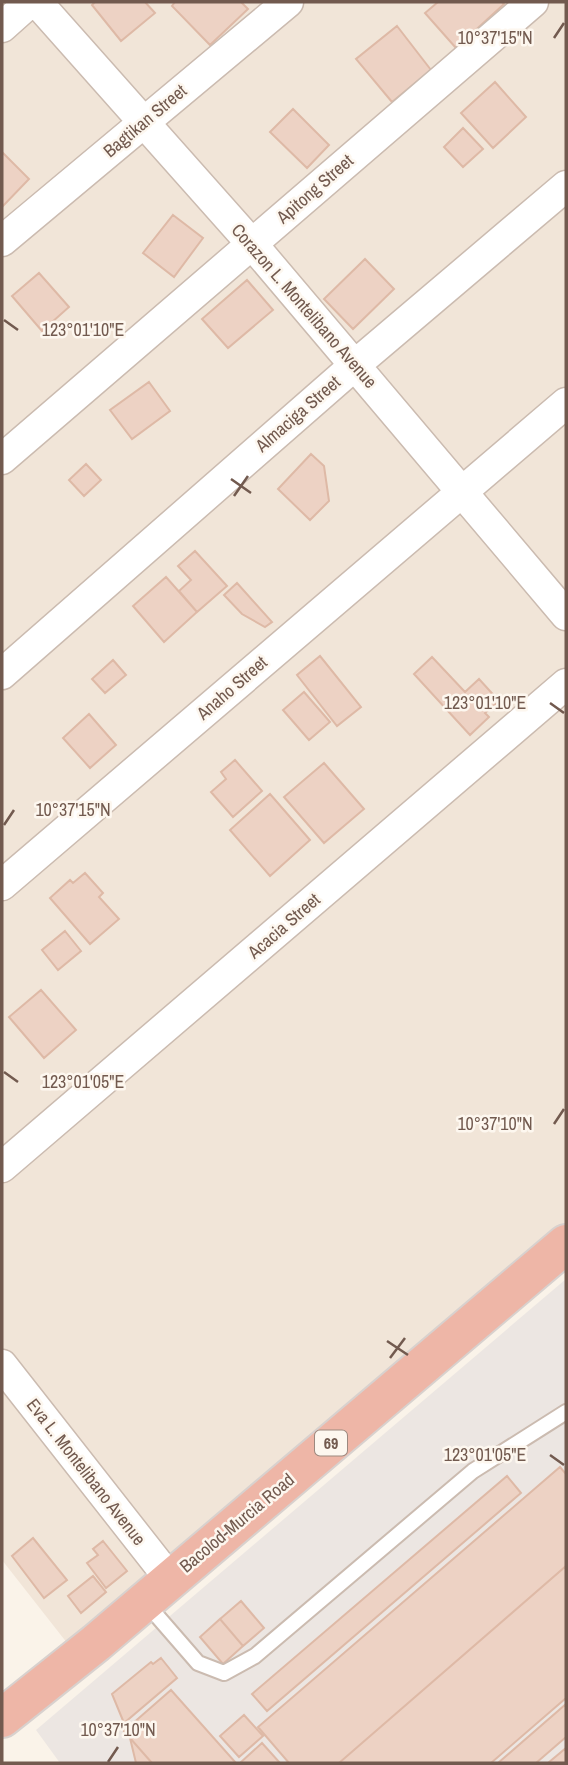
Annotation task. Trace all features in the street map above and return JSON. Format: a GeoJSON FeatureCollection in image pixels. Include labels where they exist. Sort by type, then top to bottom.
{"type":"FeatureCollection","features":[{"type":"Feature","properties":{"kind":"highway","name":"Bacolod-Murcia Road"},"geometry":{"type":"LineString","coordinates":[[2,1718],[566,1244]]}},
{"type":"Feature","properties":{"kind":"street"},"geometry":{"type":"LineString","coordinates":[[2,27],[30,2]]}},
{"type":"Feature","properties":{"kind":"street","name":"Corazon L. Montelibano Avenue"},"geometry":{"type":"LineString","coordinates":[[37,2],[252,244],[566,615]]}},
{"type":"Feature","properties":{"kind":"street","name":"Bagtikan Street"},"geometry":{"type":"LineString","coordinates":[[2,241],[288,2]]}},
{"type":"Feature","properties":{"kind":"street","name":"Apitong Street"},"geometry":{"type":"LineString","coordinates":[[2,459],[533,2]]}},
{"type":"Feature","properties":{"kind":"street","name":"Almaciga Street"},"geometry":{"type":"LineString","coordinates":[[2,674],[355,365],[566,186]]}},
{"type":"Feature","properties":{"kind":"street","name":"Anaho Street"},"geometry":{"type":"LineString","coordinates":[[2,885],[566,403]]}},
{"type":"Feature","properties":{"kind":"street","name":"Acacia Street"},"geometry":{"type":"LineString","coordinates":[[2,1167],[566,684]]}},
{"type":"Feature","properties":{"kind":"street","name":"Eva L. Montelibano Avenue"},"geometry":{"type":"LineString","coordinates":[[2,1365],[157,1590]]}},
{"type":"Feature","properties":{"kind":"lane"},"geometry":{"type":"LineString","coordinates":[[157,1590],[198,1663],[224,1673],[254,1656],[473,1471],[566,1412]]}},
{"type":"Feature","properties":{"kind":"shaded area"},"geometry":{"type":"Polygon","coordinates":[[[2,2],[566,2],[566,1224],[71,1648],[2,1560],[2,2]]]}},
{"type":"Feature","properties":{"kind":"shaded area"},"geometry":{"type":"Polygon","coordinates":[[[566,1279],[566,1763],[60,1763],[36,1730],[566,1279]]]}},
{"type":"Feature","properties":{"kind":"building"},"geometry":{"type":"Polygon","coordinates":[[[95,2],[145,2],[155,13],[121,41],[92,5],[95,2]]]}},
{"type":"Feature","properties":{"kind":"building"},"geometry":{"type":"Polygon","coordinates":[[[175,2],[241,2],[248,9],[210,45],[172,6],[175,2]]]}},
{"type":"Feature","properties":{"kind":"building"},"geometry":{"type":"Polygon","coordinates":[[[438,2],[504,4],[456,48],[425,13],[438,2]]]}},
{"type":"Feature","properties":{"kind":"building"},"geometry":{"type":"Polygon","coordinates":[[[397,26],[431,70],[392,102],[356,59],[397,26]]]}},
{"type":"Feature","properties":{"kind":"building"},"geometry":{"type":"Polygon","coordinates":[[[495,82],[526,117],[493,148],[461,113],[495,82]]]}},
{"type":"Feature","properties":{"kind":"building"},"geometry":{"type":"Polygon","coordinates":[[[293,109],[329,145],[307,168],[270,132],[293,109]]]}},
{"type":"Feature","properties":{"kind":"building"},"geometry":{"type":"Polygon","coordinates":[[[463,128],[483,149],[463,167],[444,147],[463,128]]]}},
{"type":"Feature","properties":{"kind":"building"},"geometry":{"type":"Polygon","coordinates":[[[2,152],[29,179],[2,207],[2,152]]]}},
{"type":"Feature","properties":{"kind":"building"},"geometry":{"type":"Polygon","coordinates":[[[173,215],[203,238],[174,277],[143,253],[173,215]]]}},
{"type":"Feature","properties":{"kind":"building"},"geometry":{"type":"Polygon","coordinates":[[[365,259],[394,289],[353,329],[324,299],[365,259]]]}},
{"type":"Feature","properties":{"kind":"building"},"geometry":{"type":"Polygon","coordinates":[[[39,273],[69,307],[42,331],[12,296],[39,273]]]}},
{"type":"Feature","properties":{"kind":"building"},"geometry":{"type":"Polygon","coordinates":[[[247,280],[273,310],[228,348],[202,319],[247,280]]]}},
{"type":"Feature","properties":{"kind":"building"},"geometry":{"type":"Polygon","coordinates":[[[149,382],[170,411],[132,439],[110,410],[149,382]]]}},
{"type":"Feature","properties":{"kind":"building"},"geometry":{"type":"Polygon","coordinates":[[[311,454],[324,466],[329,501],[310,520],[278,489],[311,454]]]}},
{"type":"Feature","properties":{"kind":"building"},"geometry":{"type":"Polygon","coordinates":[[[86,464],[101,480],[84,496],[69,480],[86,464]]]}},
{"type":"Feature","properties":{"kind":"building"},"geometry":{"type":"Polygon","coordinates":[[[195,551],[227,586],[197,612],[179,591],[191,580],[178,566],[195,551]]]}},
{"type":"Feature","properties":{"kind":"building"},"geometry":{"type":"Polygon","coordinates":[[[166,577],[197,612],[164,642],[133,606],[166,577]]]}},
{"type":"Feature","properties":{"kind":"building"},"geometry":{"type":"Polygon","coordinates":[[[237,583],[272,622],[265,627],[242,614],[224,595],[237,583]]]}},
{"type":"Feature","properties":{"kind":"building"},"geometry":{"type":"Polygon","coordinates":[[[320,656],[361,707],[337,726],[297,675],[320,656]]]}},
{"type":"Feature","properties":{"kind":"building"},"geometry":{"type":"Polygon","coordinates":[[[432,657],[465,692],[479,679],[499,701],[485,713],[489,717],[470,735],[414,674],[432,657]]]}},
{"type":"Feature","properties":{"kind":"building"},"geometry":{"type":"Polygon","coordinates":[[[113,660],[126,675],[105,693],[92,679],[113,660]]]}},
{"type":"Feature","properties":{"kind":"building"},"geometry":{"type":"Polygon","coordinates":[[[304,692],[330,722],[309,740],[283,710],[304,692]]]}},
{"type":"Feature","properties":{"kind":"building"},"geometry":{"type":"Polygon","coordinates":[[[89,714],[116,745],[90,768],[63,738],[89,714]]]}},
{"type":"Feature","properties":{"kind":"building"},"geometry":{"type":"Polygon","coordinates":[[[235,760],[262,791],[233,817],[211,792],[226,779],[221,772],[235,760]]]}},
{"type":"Feature","properties":{"kind":"building"},"geometry":{"type":"Polygon","coordinates":[[[324,763],[364,809],[324,843],[284,797],[324,763]]]}},
{"type":"Feature","properties":{"kind":"building"},"geometry":{"type":"Polygon","coordinates":[[[270,794],[310,840],[270,876],[230,830],[270,794]]]}},
{"type":"Feature","properties":{"kind":"building"},"geometry":{"type":"Polygon","coordinates":[[[85,873],[103,893],[99,897],[119,919],[90,944],[50,898],[70,880],[73,883],[85,873]]]}},
{"type":"Feature","properties":{"kind":"building"},"geometry":{"type":"Polygon","coordinates":[[[65,931],[81,951],[58,970],[42,950],[65,931]]]}},
{"type":"Feature","properties":{"kind":"building"},"geometry":{"type":"Polygon","coordinates":[[[41,990],[76,1030],[44,1058],[9,1017],[41,990]]]}},
{"type":"Feature","properties":{"kind":"building"},"geometry":{"type":"Polygon","coordinates":[[[560,1467],[566,1474],[566,1566],[339,1763],[289,1763],[258,1727],[560,1467]]]}},
{"type":"Feature","properties":{"kind":"building"},"geometry":{"type":"Polygon","coordinates":[[[507,1476],[521,1493],[267,1711],[252,1694],[507,1476]]]}},
{"type":"Feature","properties":{"kind":"building"},"geometry":{"type":"Polygon","coordinates":[[[33,1538],[67,1580],[44,1598],[12,1556],[33,1538]]]}},
{"type":"Feature","properties":{"kind":"building"},"geometry":{"type":"Polygon","coordinates":[[[103,1541],[127,1571],[106,1588],[87,1563],[98,1555],[93,1549],[103,1541]]]}},
{"type":"Feature","properties":{"kind":"building"},"geometry":{"type":"Polygon","coordinates":[[[566,1566],[566,1698],[491,1763],[339,1763],[566,1566]]]}},
{"type":"Feature","properties":{"kind":"building"},"geometry":{"type":"Polygon","coordinates":[[[93,1576],[106,1592],[81,1613],[68,1596],[93,1576]]]}},
{"type":"Feature","properties":{"kind":"building"},"geometry":{"type":"Polygon","coordinates":[[[241,1601],[264,1628],[243,1646],[220,1619],[241,1601]]]}},
{"type":"Feature","properties":{"kind":"building"},"geometry":{"type":"Polygon","coordinates":[[[220,1619],[243,1646],[223,1664],[200,1637],[220,1619]]]}},
{"type":"Feature","properties":{"kind":"building"},"geometry":{"type":"Polygon","coordinates":[[[161,1658],[177,1678],[124,1723],[112,1694],[151,1662],[153,1664],[161,1658]]]}},
{"type":"Feature","properties":{"kind":"building"},"geometry":{"type":"Polygon","coordinates":[[[171,1690],[236,1763],[152,1763],[124,1731],[171,1690]]]}},
{"type":"Feature","properties":{"kind":"building"},"geometry":{"type":"Polygon","coordinates":[[[566,1704],[566,1737],[536,1763],[498,1763],[566,1704]]]}},
{"type":"Feature","properties":{"kind":"building"},"geometry":{"type":"Polygon","coordinates":[[[244,1715],[263,1736],[239,1757],[220,1736],[244,1715]]]}},
{"type":"Feature","properties":{"kind":"building"},"geometry":{"type":"Polygon","coordinates":[[[130,1738],[152,1763],[136,1763],[130,1738]]]}},
{"type":"Feature","properties":{"kind":"building"},"geometry":{"type":"Polygon","coordinates":[[[262,1743],[280,1763],[240,1763],[262,1743]]]}},
{"type":"Feature","properties":{"kind":"building"},"geometry":{"type":"Polygon","coordinates":[[[566,1748],[566,1763],[548,1763],[566,1748]]]}}]}
